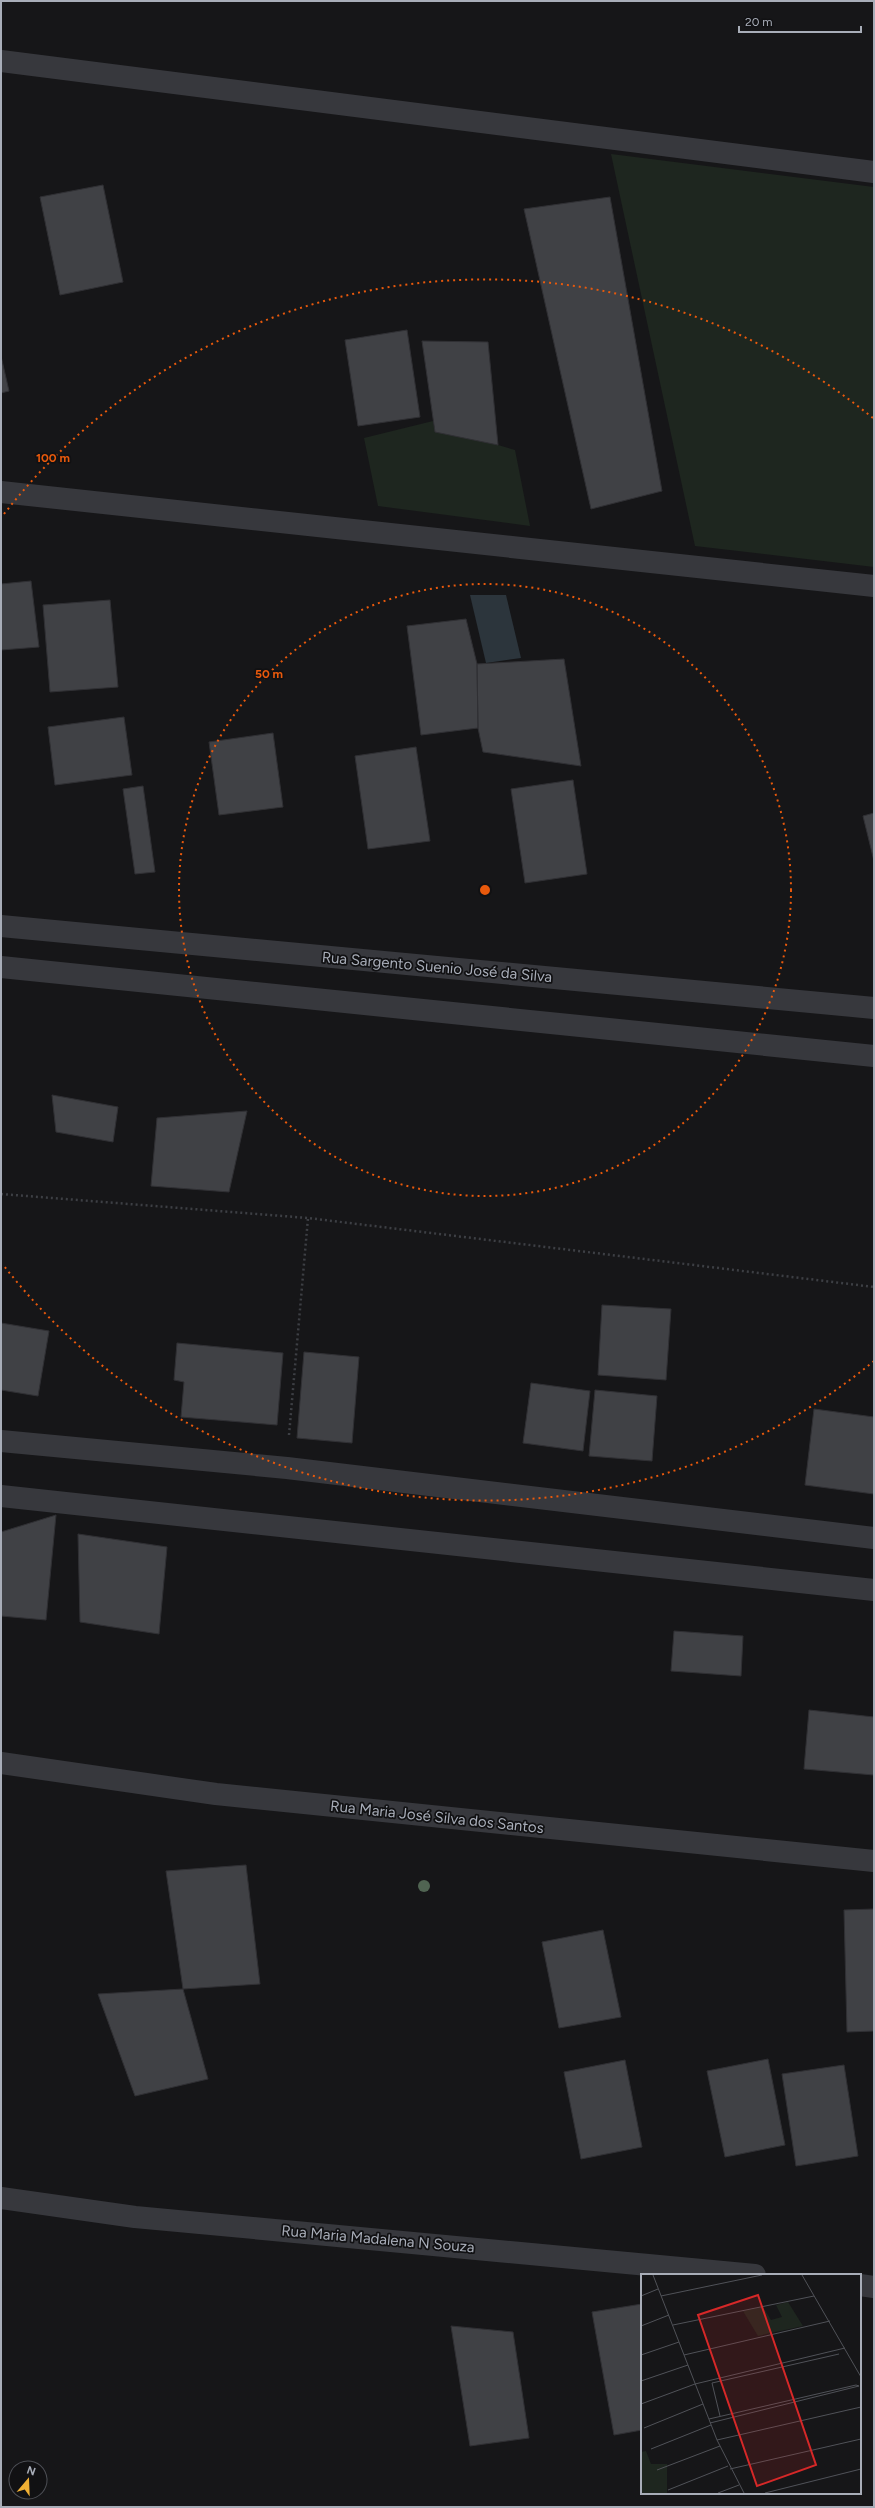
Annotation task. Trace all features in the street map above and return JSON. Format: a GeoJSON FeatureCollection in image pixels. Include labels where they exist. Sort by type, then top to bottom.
{"type":"FeatureCollection","features":[{"type":"Feature","properties":{"kind":"street"},"geometry":{"type":"LineString","coordinates":[[1,62],[874,172]]}},
{"type":"Feature","properties":{"kind":"street"},"geometry":{"type":"LineString","coordinates":[[1,492],[874,586]]}},
{"type":"Feature","properties":{"kind":"street","name":"Rua Sargento Suenio José da Silva"},"geometry":{"type":"LineString","coordinates":[[1,926],[874,1008]]}},
{"type":"Feature","properties":{"kind":"street"},"geometry":{"type":"LineString","coordinates":[[1,967],[874,1056]]}},
{"type":"Feature","properties":{"kind":"street"},"geometry":{"type":"LineString","coordinates":[[1,1441],[287,1468],[874,1538]]}},
{"type":"Feature","properties":{"kind":"street"},"geometry":{"type":"LineString","coordinates":[[1,1496],[874,1590]]}},
{"type":"Feature","properties":{"kind":"street","name":"Rua Maria José Silva dos Santos"},"geometry":{"type":"LineString","coordinates":[[1,1763],[216,1794],[874,1861]]}},
{"type":"Feature","properties":{"kind":"street","name":"Rua Maria Madalena N Souza"},"geometry":{"type":"LineString","coordinates":[[1,2198],[135,2217],[744,2274]]}},
{"type":"Feature","properties":{"kind":"street"},"geometry":{"type":"LineString","coordinates":[[861,2285],[874,2287]]}},
{"type":"Feature","properties":{"kind":"path"},"geometry":{"type":"LineString","coordinates":[[1,1194],[308,1218],[874,1287]]}},
{"type":"Feature","properties":{"kind":"path"},"geometry":{"type":"LineString","coordinates":[[287,1468],[308,1218]]}},
{"type":"Feature","properties":{"kind":"shaded area"},"geometry":{"type":"Polygon","coordinates":[[[611,154],[874,187],[874,567],[695,546],[611,154]]]}},
{"type":"Feature","properties":{"kind":"shaded area"},"geometry":{"type":"Polygon","coordinates":[[[433,421],[435,432],[515,450],[530,526],[378,506],[364,438],[433,421]]]}},
{"type":"Feature","properties":{"kind":"shaded area"},"geometry":{"type":"Polygon","coordinates":[[[470,595],[506,595],[521,658],[486,663],[470,595]]]}},
{"type":"Feature","properties":{"kind":"building"},"geometry":{"type":"Polygon","coordinates":[[[103,185],[123,282],[60,295],[40,197],[103,185]]]}},
{"type":"Feature","properties":{"kind":"building"},"geometry":{"type":"Polygon","coordinates":[[[610,197],[662,491],[591,509],[524,209],[610,197]]]}},
{"type":"Feature","properties":{"kind":"building"},"geometry":{"type":"Polygon","coordinates":[[[407,330],[420,417],[358,426],[345,340],[407,330]]]}},
{"type":"Feature","properties":{"kind":"building"},"geometry":{"type":"Polygon","coordinates":[[[422,341],[488,342],[498,445],[435,432],[422,341]]]}},
{"type":"Feature","properties":{"kind":"building"},"geometry":{"type":"Polygon","coordinates":[[[1,356],[9,391],[1,393],[1,356]]]}},
{"type":"Feature","properties":{"kind":"building"},"geometry":{"type":"Polygon","coordinates":[[[31,581],[39,647],[1,650],[1,584],[31,581]]]}},
{"type":"Feature","properties":{"kind":"building"},"geometry":{"type":"Polygon","coordinates":[[[110,600],[118,687],[50,692],[43,605],[110,600]]]}},
{"type":"Feature","properties":{"kind":"building"},"geometry":{"type":"Polygon","coordinates":[[[466,619],[477,664],[478,728],[421,735],[407,626],[466,619]]]}},
{"type":"Feature","properties":{"kind":"building"},"geometry":{"type":"Polygon","coordinates":[[[564,659],[581,766],[483,752],[478,728],[477,664],[564,659]]]}},
{"type":"Feature","properties":{"kind":"building"},"geometry":{"type":"Polygon","coordinates":[[[124,717],[132,775],[55,785],[48,727],[124,717]]]}},
{"type":"Feature","properties":{"kind":"building"},"geometry":{"type":"Polygon","coordinates":[[[273,733],[283,807],[219,815],[209,742],[273,733]]]}},
{"type":"Feature","properties":{"kind":"building"},"geometry":{"type":"Polygon","coordinates":[[[416,747],[430,841],[368,849],[355,756],[416,747]]]}},
{"type":"Feature","properties":{"kind":"building"},"geometry":{"type":"Polygon","coordinates":[[[573,780],[587,874],[525,883],[511,789],[573,780]]]}},
{"type":"Feature","properties":{"kind":"building"},"geometry":{"type":"Polygon","coordinates":[[[143,786],[155,872],[135,874],[123,789],[143,786]]]}},
{"type":"Feature","properties":{"kind":"building"},"geometry":{"type":"Polygon","coordinates":[[[874,813],[874,861],[863,816],[874,813]]]}},
{"type":"Feature","properties":{"kind":"building"},"geometry":{"type":"Polygon","coordinates":[[[52,1095],[118,1107],[113,1142],[56,1132],[52,1095]]]}},
{"type":"Feature","properties":{"kind":"building"},"geometry":{"type":"Polygon","coordinates":[[[247,1111],[229,1192],[151,1186],[157,1118],[247,1111]]]}},
{"type":"Feature","properties":{"kind":"building"},"geometry":{"type":"Polygon","coordinates":[[[602,1305],[671,1309],[666,1380],[598,1375],[602,1305]]]}},
{"type":"Feature","properties":{"kind":"building"},"geometry":{"type":"Polygon","coordinates":[[[1,1323],[49,1331],[38,1396],[1,1390],[1,1323]]]}},
{"type":"Feature","properties":{"kind":"building"},"geometry":{"type":"Polygon","coordinates":[[[177,1343],[283,1353],[277,1425],[181,1417],[184,1382],[174,1380],[177,1343]]]}},
{"type":"Feature","properties":{"kind":"building"},"geometry":{"type":"Polygon","coordinates":[[[304,1352],[359,1357],[352,1443],[297,1438],[304,1352]]]}},
{"type":"Feature","properties":{"kind":"building"},"geometry":{"type":"Polygon","coordinates":[[[531,1383],[590,1391],[583,1451],[523,1443],[531,1383]]]}},
{"type":"Feature","properties":{"kind":"building"},"geometry":{"type":"Polygon","coordinates":[[[595,1390],[657,1396],[652,1461],[589,1456],[595,1390]]]}},
{"type":"Feature","properties":{"kind":"building"},"geometry":{"type":"Polygon","coordinates":[[[814,1409],[874,1417],[874,1494],[805,1485],[814,1409]]]}},
{"type":"Feature","properties":{"kind":"building"},"geometry":{"type":"Polygon","coordinates":[[[56,1515],[46,1620],[1,1616],[1,1532],[56,1515]]]}},
{"type":"Feature","properties":{"kind":"building"},"geometry":{"type":"Polygon","coordinates":[[[78,1534],[167,1547],[159,1634],[80,1622],[78,1534]]]}},
{"type":"Feature","properties":{"kind":"building"},"geometry":{"type":"Polygon","coordinates":[[[674,1631],[743,1636],[741,1676],[671,1671],[674,1631]]]}},
{"type":"Feature","properties":{"kind":"building"},"geometry":{"type":"Polygon","coordinates":[[[809,1710],[874,1717],[874,1775],[804,1769],[809,1710]]]}},
{"type":"Feature","properties":{"kind":"building"},"geometry":{"type":"Polygon","coordinates":[[[246,1865],[260,1984],[183,1989],[166,1871],[246,1865]]]}},
{"type":"Feature","properties":{"kind":"building"},"geometry":{"type":"Polygon","coordinates":[[[874,1909],[874,2031],[847,2032],[844,1910],[874,1909]]]}},
{"type":"Feature","properties":{"kind":"building"},"geometry":{"type":"Polygon","coordinates":[[[603,1930],[621,2017],[559,2028],[542,1942],[603,1930]]]}},
{"type":"Feature","properties":{"kind":"building"},"geometry":{"type":"Polygon","coordinates":[[[183,1989],[208,2079],[135,2096],[98,1994],[183,1989]]]}},
{"type":"Feature","properties":{"kind":"building"},"geometry":{"type":"Polygon","coordinates":[[[768,2059],[785,2145],[725,2157],[707,2071],[768,2059]]]}},
{"type":"Feature","properties":{"kind":"building"},"geometry":{"type":"Polygon","coordinates":[[[625,2060],[642,2147],[581,2159],[564,2072],[625,2060]]]}},
{"type":"Feature","properties":{"kind":"building"},"geometry":{"type":"Polygon","coordinates":[[[844,2065],[858,2156],[796,2166],[782,2074],[844,2065]]]}},
{"type":"Feature","properties":{"kind":"building"},"geometry":{"type":"Polygon","coordinates":[[[641,2304],[641,2430],[614,2435],[592,2312],[641,2304]]]}},
{"type":"Feature","properties":{"kind":"building"},"geometry":{"type":"Polygon","coordinates":[[[451,2326],[513,2332],[529,2438],[470,2446],[451,2326]]]}}]}
